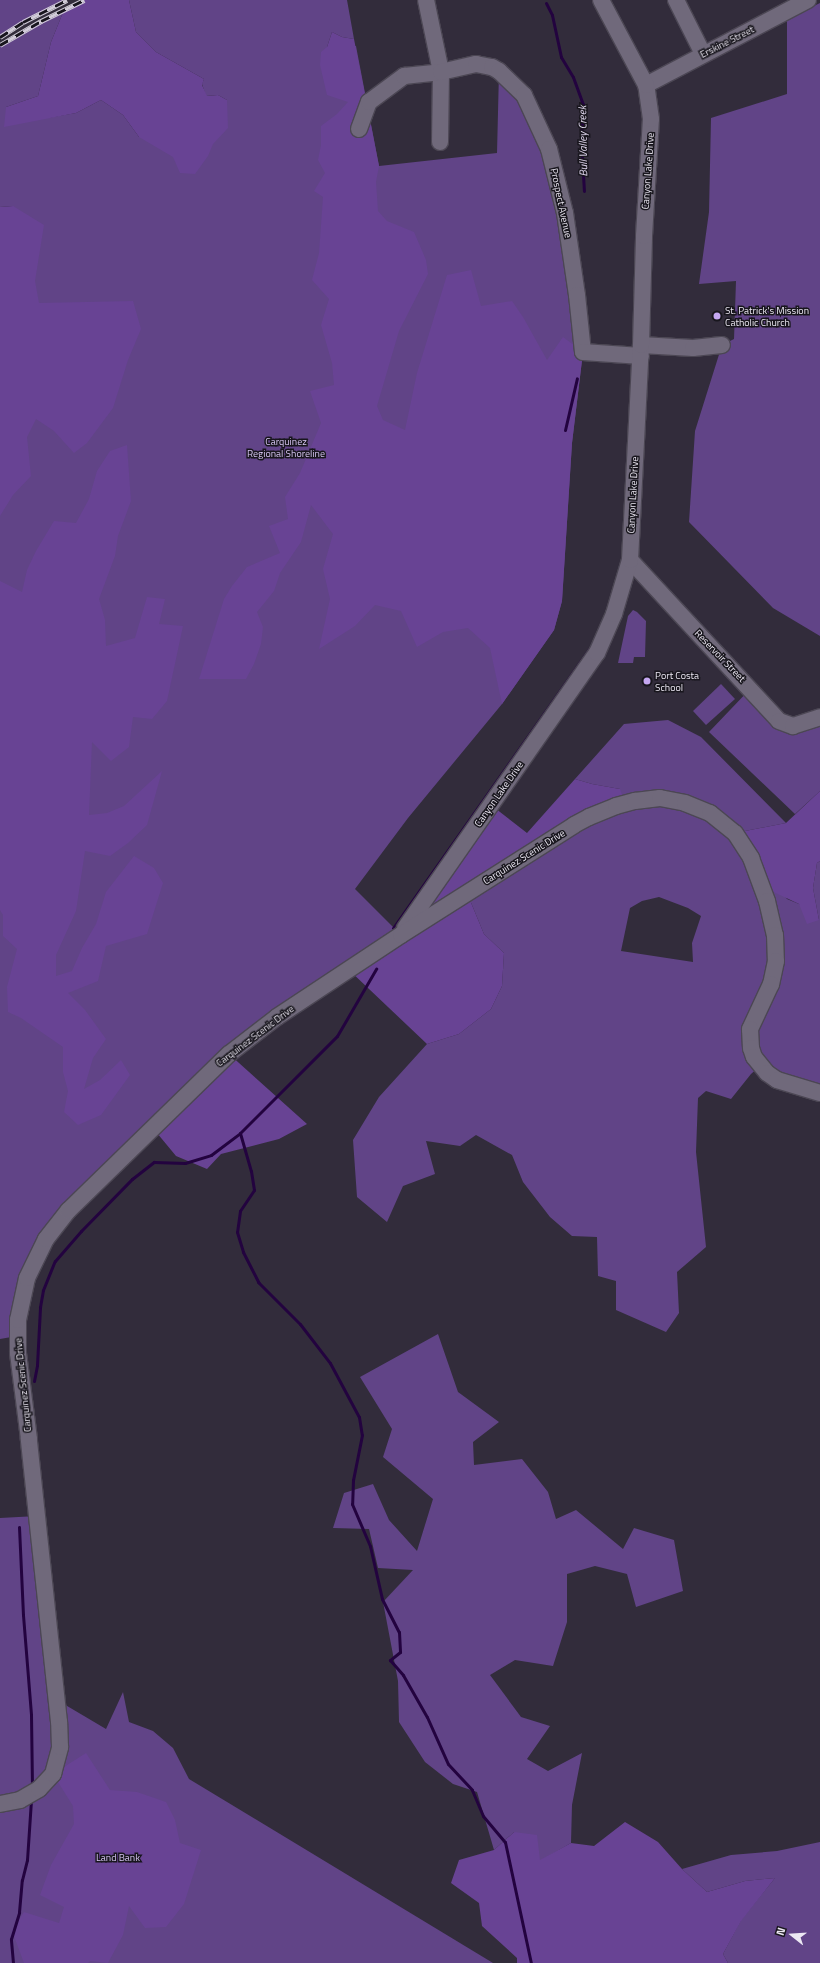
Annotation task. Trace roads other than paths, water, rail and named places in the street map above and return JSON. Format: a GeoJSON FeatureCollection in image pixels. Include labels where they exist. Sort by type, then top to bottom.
{"type":"FeatureCollection","features":[{"type":"Feature","properties":{"kind":"street"},"geometry":{"type":"LineString","coordinates":[[426,0],[441,72],[440,142]]}},
{"type":"Feature","properties":{"kind":"street","name":"Canyon Lake Drive"},"geometry":{"type":"LineString","coordinates":[[401,935],[597,653],[614,614],[630,560],[641,351],[644,236],[651,119],[646,85],[602,0]]}},
{"type":"Feature","properties":{"kind":"street"},"geometry":{"type":"LineString","coordinates":[[676,0],[703,54]]}},
{"type":"Feature","properties":{"kind":"street","name":"Erskine Street"},"geometry":{"type":"LineString","coordinates":[[646,85],[808,0]]}},
{"type":"Feature","properties":{"kind":"street","name":"Prospect Avenue"},"geometry":{"type":"LineString","coordinates":[[359,129],[369,102],[404,76],[441,72],[476,64],[492,67],[524,95],[549,149],[565,213],[577,295],[583,352],[641,351],[722,345]]}},
{"type":"Feature","properties":{"kind":"street","name":"Reservoir Street"},"geometry":{"type":"LineString","coordinates":[[630,560],[779,720],[793,726],[820,717]]}},
{"type":"Feature","properties":{"kind":"street","name":"Carquinez Scenic Drive"},"geometry":{"type":"LineString","coordinates":[[0,1804],[20,1800],[39,1790],[53,1774],[57,1761],[60,1735],[29,1439],[18,1353],[17,1336],[20,1304],[32,1264],[46,1239],[69,1210],[214,1067],[277,1017],[401,935],[565,831],[604,810],[647,799],[674,800],[699,807],[719,819],[741,842],[757,872],[771,918],[776,942],[776,961],[771,984],[750,1029],[751,1048],[754,1057],[767,1074],[777,1080],[820,1093]]}},
{"type":"Feature","properties":{"kind":"waterway","name":"Bull Valley Creek"},"geometry":{"type":"LineString","coordinates":[[546,3],[552,15],[561,57],[573,77],[583,104],[581,141],[584,191]]}},
{"type":"Feature","properties":{"kind":"waterway","name":"Bull Valley Creek"},"geometry":{"type":"LineString","coordinates":[[565,430],[577,378]]}},
{"type":"Feature","properties":{"kind":"waterway"},"geometry":{"type":"LineString","coordinates":[[393,928],[590,648]]}},
{"type":"Feature","properties":{"kind":"waterway"},"geometry":{"type":"LineString","coordinates":[[34,1381],[37,1365],[40,1307],[43,1290],[55,1261],[81,1231],[132,1179],[154,1162],[185,1163],[211,1155],[240,1133],[337,1036],[376,969]]}},
{"type":"Feature","properties":{"kind":"waterway"},"geometry":{"type":"LineString","coordinates":[[240,1133],[251,1171],[254,1190],[240,1211],[237,1232],[243,1252],[258,1282],[300,1324],[330,1363],[359,1417],[362,1435],[353,1480],[352,1504],[370,1546],[382,1599],[399,1632],[400,1652],[390,1660],[403,1675],[427,1717],[448,1764],[472,1790],[483,1816],[505,1842],[531,1963]]}},
{"type":"Feature","properties":{"kind":"waterway"},"geometry":{"type":"LineString","coordinates":[[19,1527],[23,1615],[31,1715],[32,1787]]}},
{"type":"Feature","properties":{"kind":"waterway"},"geometry":{"type":"LineString","coordinates":[[13,1963],[11,1939],[19,1912],[22,1880],[27,1860],[31,1799]]}},
{"type":"Feature","properties":{"kind":"railway"},"geometry":{"type":"LineString","coordinates":[[0,37],[23,22],[67,0]]}},
{"type":"Feature","properties":{"kind":"railway"},"geometry":{"type":"LineString","coordinates":[[0,45],[41,21],[84,0]]}},
{"type":"Feature","properties":{"kind":"place","name":"St. Patrick's Mission Catholic Church"},"geometry":{"type":"Point","coordinates":[717,316]}},
{"type":"Feature","properties":{"kind":"place","name":"Port Costa School"},"geometry":{"type":"Point","coordinates":[647,681]}},
{"type":"Feature","properties":{"kind":"park label","name":"Carquinez Regional Shoreline"},"geometry":{"type":"Point","coordinates":[286,446]}},
{"type":"Feature","properties":{"kind":"park label","name":"Land Bank"},"geometry":{"type":"Point","coordinates":[118,1858]}}]}
